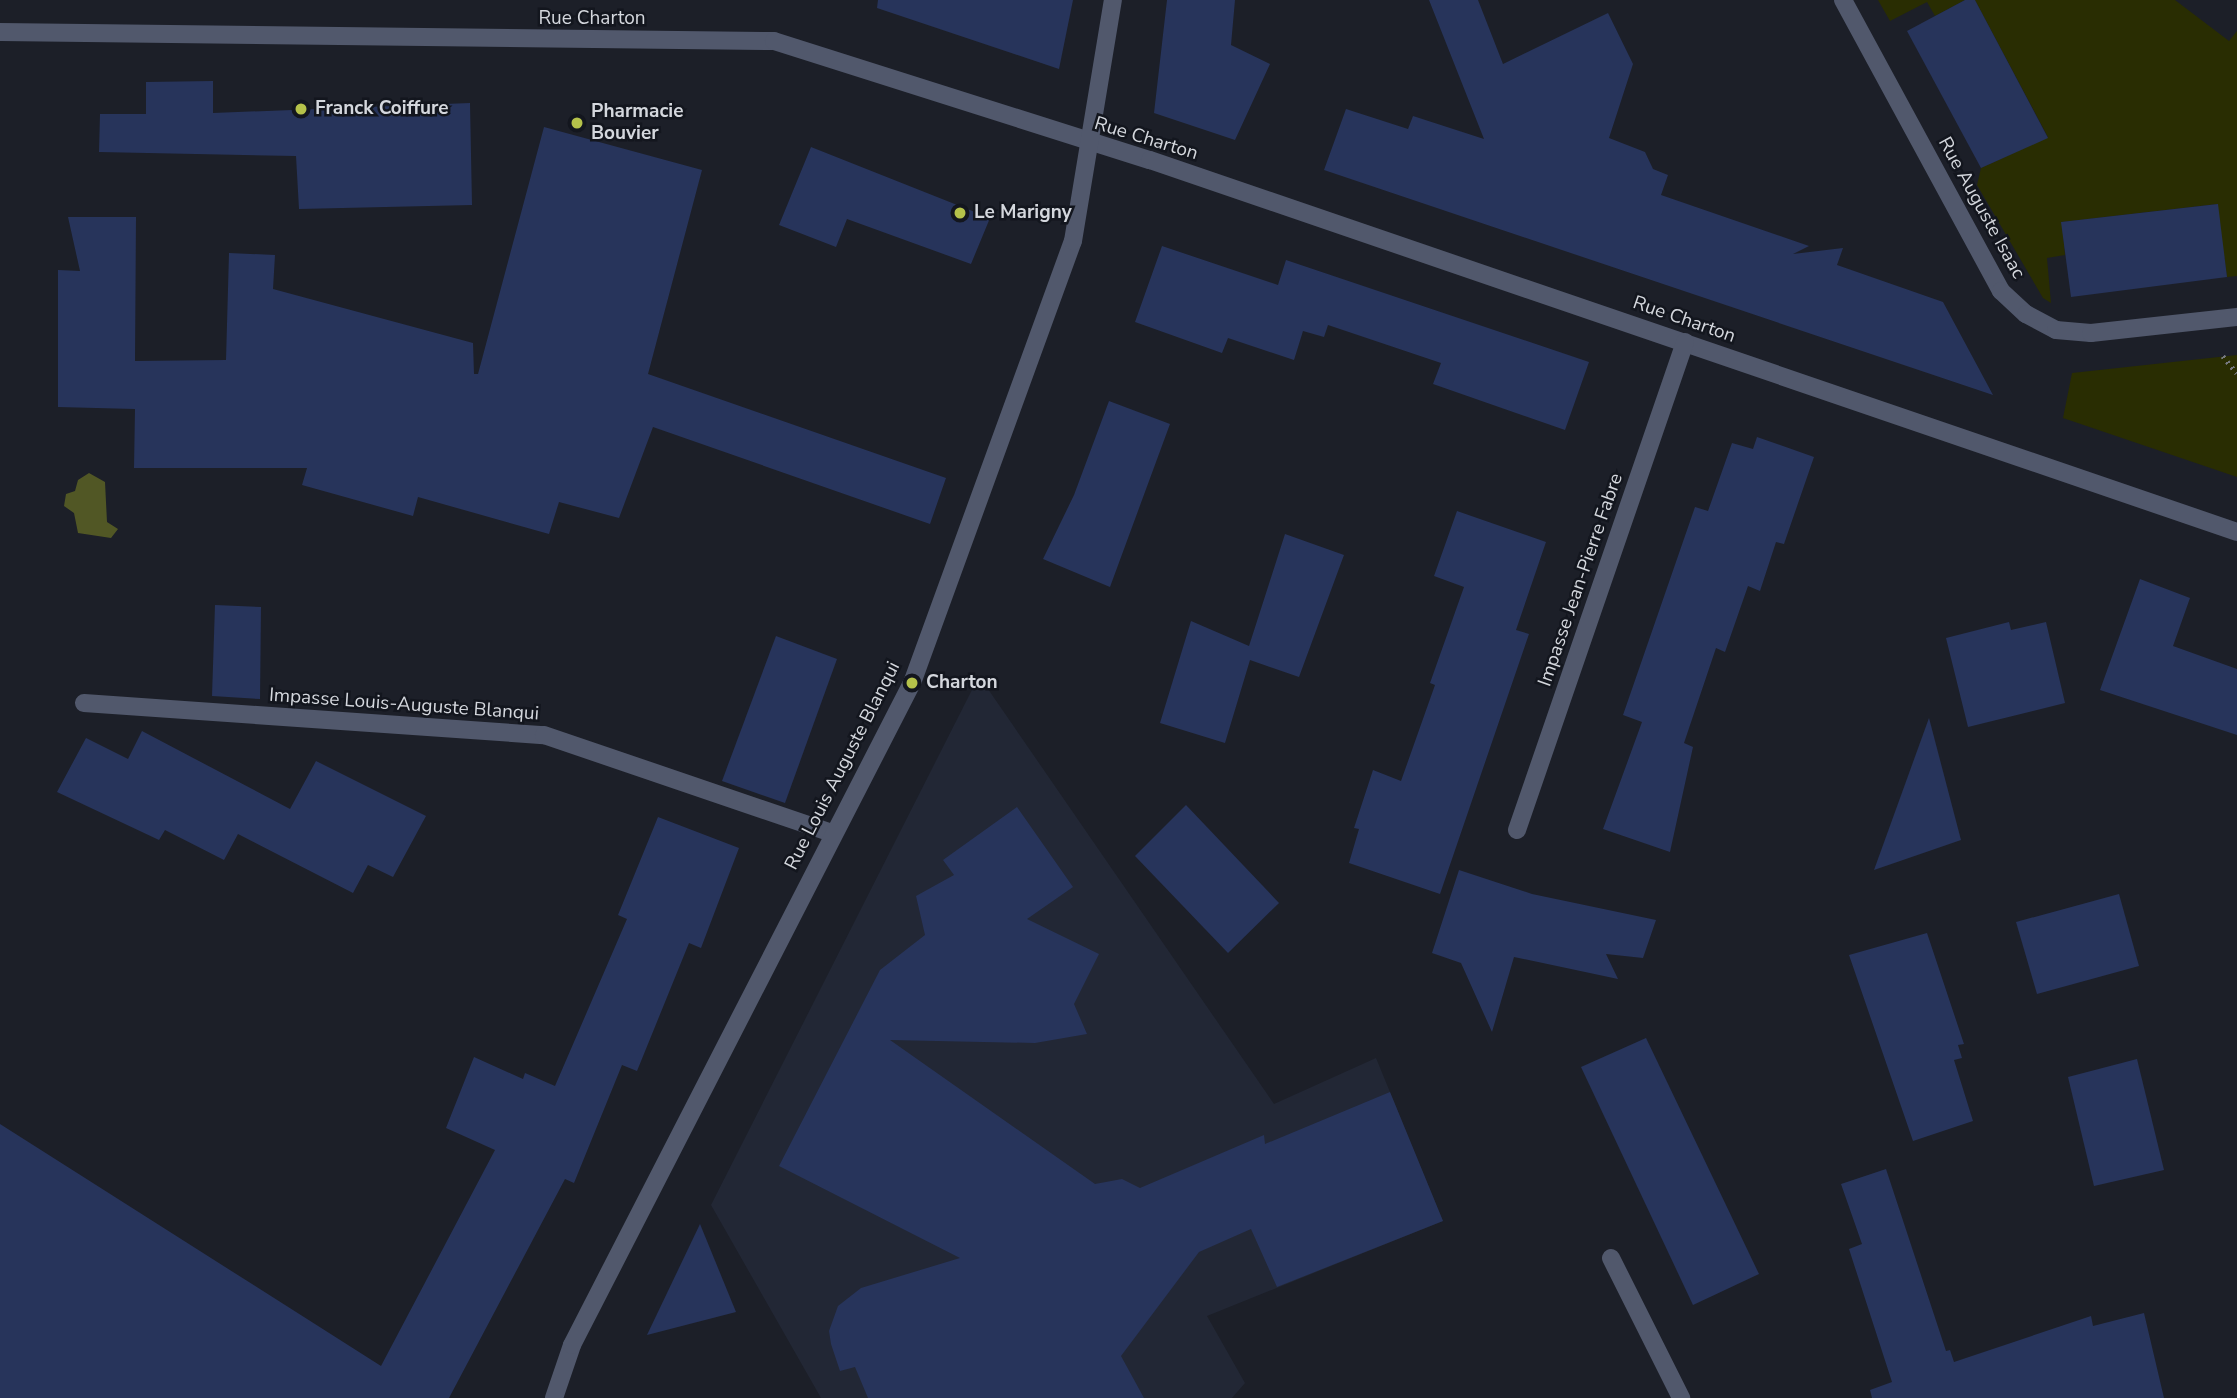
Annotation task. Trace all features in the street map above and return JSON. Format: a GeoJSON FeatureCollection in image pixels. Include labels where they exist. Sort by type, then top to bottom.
{"type":"FeatureCollection","features":[{"type":"Feature","properties":{"kind":"street","name":"Rue Louis Auguste Blanqui"},"geometry":{"type":"LineString","coordinates":[[554,1398],[572,1345],[832,833],[912,683],[1073,241],[1113,0]]}},
{"type":"Feature","properties":{"kind":"street","name":"Rue Auguste Isaac"},"geometry":{"type":"LineString","coordinates":[[1843,0],[2001,291],[2026,314],[2056,330],[2091,333],[2237,317]]}},
{"type":"Feature","properties":{"kind":"street","name":"Rue Charton"},"geometry":{"type":"LineString","coordinates":[[0,32],[774,41],[1091,144],[1163,164],[2237,531]]}},
{"type":"Feature","properties":{"kind":"street","name":"Impasse Jean-Pierre Fabre"},"geometry":{"type":"LineString","coordinates":[[1517,830],[1685,342]]}},
{"type":"Feature","properties":{"kind":"street","name":"Impasse Louis-Auguste Blanqui"},"geometry":{"type":"LineString","coordinates":[[84,702],[544,735],[832,833]]}},
{"type":"Feature","properties":{"kind":"street"},"geometry":{"type":"LineString","coordinates":[[1611,1258],[1681,1398]]}},
{"type":"Feature","properties":{"kind":"shaded area"},"geometry":{"type":"Polygon","coordinates":[[[1878,0],[1965,0],[1935,16],[1927,2],[1890,21],[1878,0]]]}},
{"type":"Feature","properties":{"kind":"shaded area"},"geometry":{"type":"Polygon","coordinates":[[[1975,0],[2175,0],[2229,41],[2237,31],[2237,276],[2227,277],[2217,204],[2062,222],[2065,255],[2047,258],[2051,303],[2043,298],[1977,185],[1981,168],[2048,137],[1975,0]]]}},
{"type":"Feature","properties":{"kind":"shaded area"},"geometry":{"type":"Polygon","coordinates":[[[2237,355],[2237,477],[2063,418],[2072,373],[2237,355]]]}},
{"type":"Feature","properties":{"kind":"shaded area"},"geometry":{"type":"Polygon","coordinates":[[[89,473],[105,482],[107,522],[118,529],[111,538],[78,533],[74,513],[64,506],[66,494],[75,491],[78,480],[89,473]]]}},
{"type":"Feature","properties":{"kind":"shaded area"},"geometry":{"type":"Polygon","coordinates":[[[979,676],[1274,1104],[1376,1058],[1443,1221],[1207,1316],[1245,1383],[1232,1398],[821,1398],[711,1205],[979,676]]]}},
{"type":"Feature","properties":{"kind":"building"},"geometry":{"type":"Polygon","coordinates":[[[878,0],[1073,0],[1059,69],[877,8],[878,0]]]}},
{"type":"Feature","properties":{"kind":"building"},"geometry":{"type":"Polygon","coordinates":[[[1167,0],[1235,0],[1231,45],[1270,64],[1235,140],[1154,113],[1167,0]]]}},
{"type":"Feature","properties":{"kind":"building"},"geometry":{"type":"Polygon","coordinates":[[[1429,0],[1478,0],[1503,64],[1608,13],[1633,64],[1609,138],[1645,152],[1653,169],[1668,175],[1661,195],[1809,246],[1793,254],[1843,248],[1837,265],[1943,302],[1993,395],[1324,170],[1346,109],[1408,129],[1413,116],[1484,139],[1429,0]]]}},
{"type":"Feature","properties":{"kind":"building"},"geometry":{"type":"Polygon","coordinates":[[[1965,0],[1975,0],[2048,138],[1981,168],[1907,31],[1965,0]]]}},
{"type":"Feature","properties":{"kind":"building"},"geometry":{"type":"Polygon","coordinates":[[[213,81],[213,113],[470,103],[472,205],[299,209],[296,156],[99,152],[100,114],[146,114],[146,82],[213,81]]]}},
{"type":"Feature","properties":{"kind":"building"},"geometry":{"type":"Polygon","coordinates":[[[544,127],[702,170],[648,374],[946,478],[930,524],[653,427],[619,518],[559,502],[549,534],[418,497],[413,516],[302,485],[307,468],[134,468],[135,409],[58,407],[58,270],[80,271],[68,217],[136,217],[135,361],[226,360],[229,253],[275,255],[273,289],[473,343],[474,374],[478,374],[544,127]]]}},
{"type":"Feature","properties":{"kind":"building"},"geometry":{"type":"Polygon","coordinates":[[[811,147],[990,218],[971,264],[847,219],[836,247],[779,225],[811,147]]]}},
{"type":"Feature","properties":{"kind":"building"},"geometry":{"type":"Polygon","coordinates":[[[2218,204],[2227,277],[2071,297],[2061,222],[2218,204]]]}},
{"type":"Feature","properties":{"kind":"building"},"geometry":{"type":"Polygon","coordinates":[[[1162,246],[1278,285],[1286,260],[1589,362],[1565,430],[1433,384],[1441,363],[1328,325],[1324,337],[1303,331],[1294,360],[1228,338],[1222,353],[1135,322],[1162,246]]]}},
{"type":"Feature","properties":{"kind":"building"},"geometry":{"type":"Polygon","coordinates":[[[1109,401],[1170,424],[1110,587],[1043,559],[1074,495],[1109,401]]]}},
{"type":"Feature","properties":{"kind":"building"},"geometry":{"type":"Polygon","coordinates":[[[1757,437],[1814,457],[1784,544],[1776,542],[1760,591],[1748,586],[1725,652],[1716,648],[1684,743],[1693,747],[1670,852],[1603,829],[1642,722],[1623,715],[1695,507],[1708,511],[1732,443],[1753,449],[1757,437]]]}},
{"type":"Feature","properties":{"kind":"building"},"geometry":{"type":"Polygon","coordinates":[[[1457,511],[1546,542],[1516,630],[1529,634],[1440,894],[1349,863],[1359,829],[1354,828],[1373,770],[1401,781],[1435,685],[1430,683],[1464,587],[1434,576],[1457,511]]]}},
{"type":"Feature","properties":{"kind":"building"},"geometry":{"type":"Polygon","coordinates":[[[1285,534],[1344,555],[1299,677],[1250,660],[1225,743],[1160,723],[1191,621],[1249,646],[1285,534]]]}},
{"type":"Feature","properties":{"kind":"building"},"geometry":{"type":"Polygon","coordinates":[[[2140,579],[2190,598],[2173,646],[2237,669],[2237,735],[2100,690],[2140,579]]]}},
{"type":"Feature","properties":{"kind":"building"},"geometry":{"type":"Polygon","coordinates":[[[215,605],[261,607],[260,699],[212,696],[215,605]]]}},
{"type":"Feature","properties":{"kind":"building"},"geometry":{"type":"Polygon","coordinates":[[[2009,622],[2011,630],[2046,622],[2065,703],[1968,727],[1946,638],[2009,622]]]}},
{"type":"Feature","properties":{"kind":"building"},"geometry":{"type":"Polygon","coordinates":[[[776,636],[837,659],[785,803],[722,781],[776,636]]]}},
{"type":"Feature","properties":{"kind":"building"},"geometry":{"type":"Polygon","coordinates":[[[1929,718],[1961,840],[1874,870],[1929,718]]]}},
{"type":"Feature","properties":{"kind":"building"},"geometry":{"type":"Polygon","coordinates":[[[142,731],[290,809],[316,761],[426,816],[393,877],[368,865],[353,893],[238,834],[224,860],[165,830],[159,840],[57,792],[86,738],[128,759],[142,731]]]}},
{"type":"Feature","properties":{"kind":"building"},"geometry":{"type":"Polygon","coordinates":[[[1186,805],[1279,903],[1228,953],[1135,856],[1186,805]]]}},
{"type":"Feature","properties":{"kind":"building"},"geometry":{"type":"Polygon","coordinates":[[[1017,807],[1073,887],[1027,919],[1099,954],[1074,1004],[1087,1034],[1035,1043],[890,1040],[1095,1184],[1122,1179],[1140,1188],[1264,1135],[1265,1144],[1390,1092],[1443,1221],[1277,1287],[1251,1229],[1199,1252],[1121,1356],[1144,1398],[868,1398],[855,1367],[840,1371],[831,1344],[829,1331],[838,1306],[861,1288],[960,1258],[779,1166],[880,970],[925,935],[916,896],[954,875],[943,860],[1017,807]]]}},
{"type":"Feature","properties":{"kind":"building"},"geometry":{"type":"Polygon","coordinates":[[[658,817],[739,848],[701,948],[689,943],[637,1071],[622,1065],[574,1183],[565,1179],[449,1398],[0,1398],[0,1124],[381,1366],[495,1150],[446,1128],[474,1057],[523,1079],[525,1073],[555,1086],[627,919],[618,915],[658,817]]]}},
{"type":"Feature","properties":{"kind":"building"},"geometry":{"type":"Polygon","coordinates":[[[1459,870],[1532,894],[1656,920],[1643,958],[1606,954],[1618,979],[1514,957],[1492,1032],[1461,963],[1432,953],[1459,870]]]}},
{"type":"Feature","properties":{"kind":"building"},"geometry":{"type":"Polygon","coordinates":[[[2119,894],[2139,966],[2037,994],[2016,922],[2119,894]]]}},
{"type":"Feature","properties":{"kind":"building"},"geometry":{"type":"Polygon","coordinates":[[[1927,933],[1964,1044],[1958,1045],[1962,1058],[1954,1060],[1973,1121],[1913,1141],[1849,955],[1927,933]]]}},
{"type":"Feature","properties":{"kind":"building"},"geometry":{"type":"Polygon","coordinates":[[[1646,1038],[1759,1274],[1693,1305],[1581,1067],[1646,1038]]]}},
{"type":"Feature","properties":{"kind":"building"},"geometry":{"type":"Polygon","coordinates":[[[2137,1059],[2164,1170],[2094,1186],[2068,1077],[2137,1059]]]}},
{"type":"Feature","properties":{"kind":"building"},"geometry":{"type":"Polygon","coordinates":[[[1886,1169],[1946,1351],[1950,1350],[1954,1362],[2091,1316],[2093,1326],[2144,1313],[2164,1398],[1872,1398],[1870,1390],[1892,1382],[1849,1249],[1862,1244],[1841,1184],[1886,1169]]]}},
{"type":"Feature","properties":{"kind":"building"},"geometry":{"type":"Polygon","coordinates":[[[700,1224],[736,1312],[647,1335],[700,1224]]]}},
{"type":"Feature","properties":{"kind":"place","name":"Franck Coiffure"},"geometry":{"type":"Point","coordinates":[301,109]}},
{"type":"Feature","properties":{"kind":"place","name":"Pharmacie Bouvier"},"geometry":{"type":"Point","coordinates":[577,123]}},
{"type":"Feature","properties":{"kind":"place","name":"Le Marigny"},"geometry":{"type":"Point","coordinates":[960,213]}},
{"type":"Feature","properties":{"kind":"place","name":"Charton"},"geometry":{"type":"Point","coordinates":[912,683]}}]}
